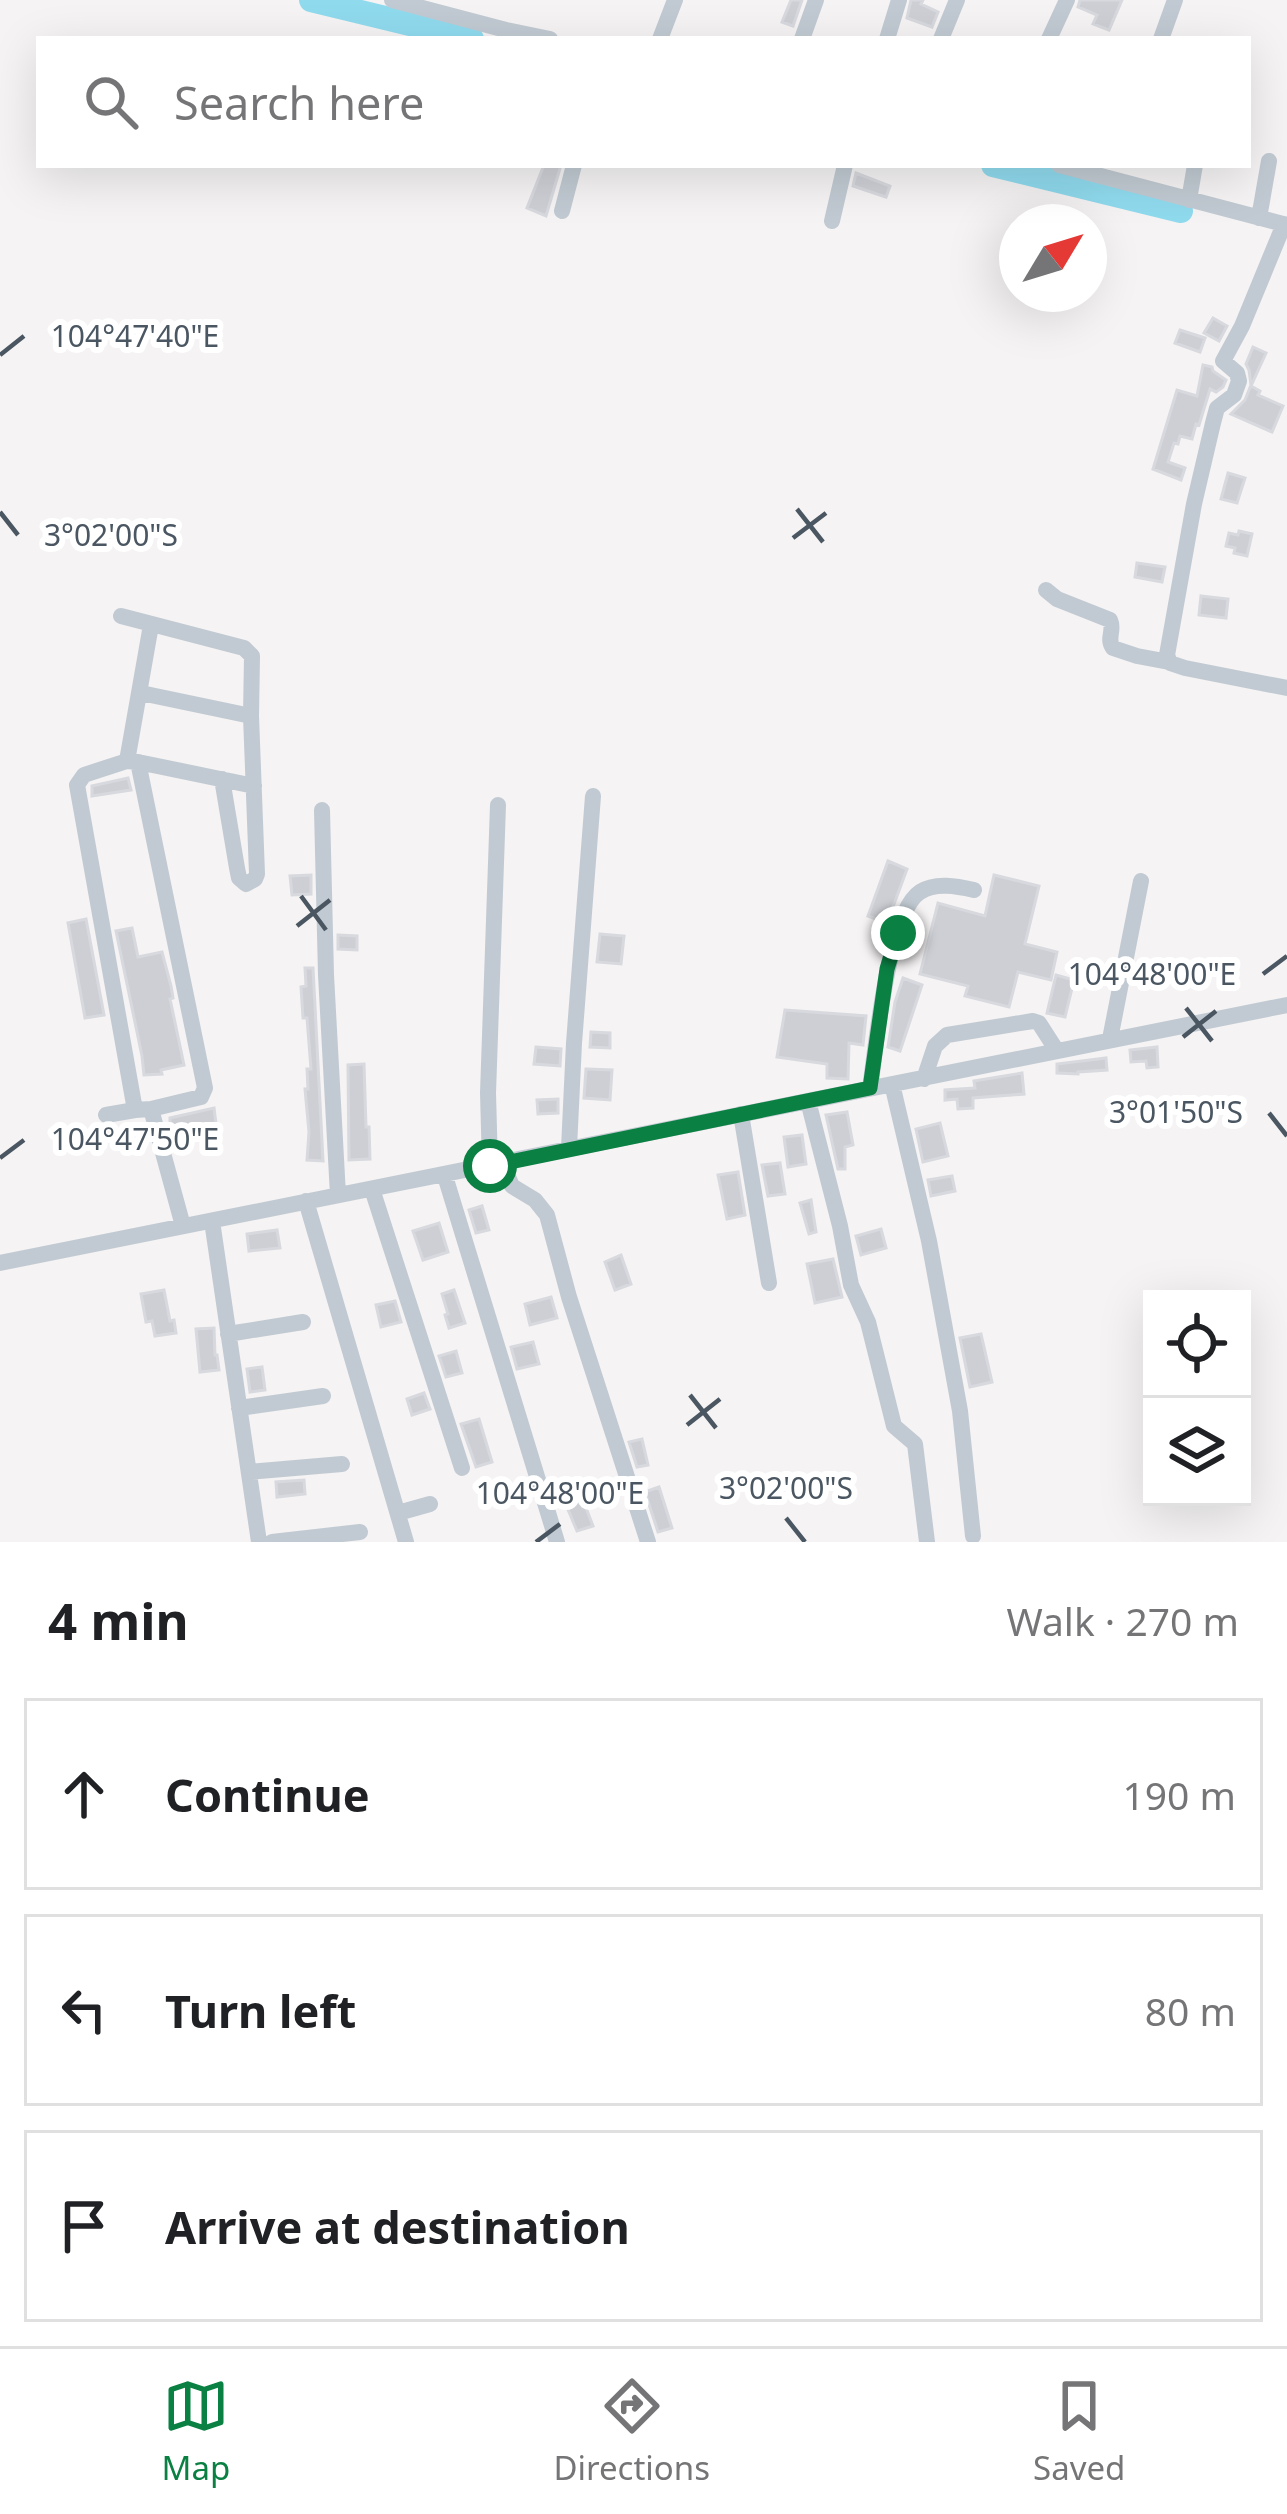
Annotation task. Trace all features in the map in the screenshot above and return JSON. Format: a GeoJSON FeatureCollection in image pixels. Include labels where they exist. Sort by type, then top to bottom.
{"type":"FeatureCollection","features":[{"type":"Feature","properties":{"kind":"street"},"geometry":{"type":"LineString","coordinates":[[392,0],[459,9],[541,36]]}},
{"type":"Feature","properties":{"kind":"street"},"geometry":{"type":"LineString","coordinates":[[661,36],[675,0]]}},
{"type":"Feature","properties":{"kind":"street"},"geometry":{"type":"LineString","coordinates":[[803,36],[816,0]]}},
{"type":"Feature","properties":{"kind":"street"},"geometry":{"type":"LineString","coordinates":[[887,36],[899,0]]}},
{"type":"Feature","properties":{"kind":"street"},"geometry":{"type":"LineString","coordinates":[[942,36],[958,0]]}},
{"type":"Feature","properties":{"kind":"street"},"geometry":{"type":"LineString","coordinates":[[1050,36],[1066,0]]}},
{"type":"Feature","properties":{"kind":"street"},"geometry":{"type":"LineString","coordinates":[[1162,36],[1174,0]]}},
{"type":"Feature","properties":{"kind":"street"},"geometry":{"type":"LineString","coordinates":[[1259,218],[1269,161]]}},
{"type":"Feature","properties":{"kind":"street"},"geometry":{"type":"LineString","coordinates":[[562,211],[573,168]]}},
{"type":"Feature","properties":{"kind":"street"},"geometry":{"type":"LineString","coordinates":[[832,221],[844,168]]}},
{"type":"Feature","properties":{"kind":"street"},"geometry":{"type":"LineString","coordinates":[[1081,168],[1118,173],[1189,200],[1285,225],[1223,361],[1239,381],[1234,394],[1217,408],[1213,423],[1194,503],[1169,662]]}},
{"type":"Feature","properties":{"kind":"street"},"geometry":{"type":"LineString","coordinates":[[1189,200],[1194,168]]}},
{"type":"Feature","properties":{"kind":"street"},"geometry":{"type":"LineString","coordinates":[[1046,590],[1110,620],[1113,648],[1287,688]]}},
{"type":"Feature","properties":{"kind":"street"},"geometry":{"type":"LineString","coordinates":[[121,616],[249,651],[252,656],[257,874],[245,884],[236,868],[222,778]]}},
{"type":"Feature","properties":{"kind":"street"},"geometry":{"type":"LineString","coordinates":[[106,1115],[201,1096],[205,1088],[132,762],[151,625]]}},
{"type":"Feature","properties":{"kind":"street"},"geometry":{"type":"LineString","coordinates":[[140,692],[251,716]]}},
{"type":"Feature","properties":{"kind":"street"},"geometry":{"type":"LineString","coordinates":[[183,1226],[143,1109],[77,785],[84,776],[132,762],[254,785]]}},
{"type":"Feature","properties":{"kind":"street"},"geometry":{"type":"LineString","coordinates":[[569,1148],[593,796]]}},
{"type":"Feature","properties":{"kind":"street"},"geometry":{"type":"LineString","coordinates":[[498,805],[488,1093],[496,1164],[512,1186],[535,1200],[547,1215],[648,1542]]}},
{"type":"Feature","properties":{"kind":"street"},"geometry":{"type":"LineString","coordinates":[[322,810],[338,1195]]}},
{"type":"Feature","properties":{"kind":"street"},"geometry":{"type":"LineString","coordinates":[[1110,1039],[1141,881]]}},
{"type":"Feature","properties":{"kind":"street"},"geometry":{"type":"LineString","coordinates":[[870,1088],[887,969],[910,901],[921,890],[940,886],[974,890]]}},
{"type":"Feature","properties":{"kind":"street"},"geometry":{"type":"LineString","coordinates":[[0,1263],[1287,1005]]}},
{"type":"Feature","properties":{"kind":"street"},"geometry":{"type":"LineString","coordinates":[[924,1079],[935,1046],[947,1035],[1033,1021],[1057,1051]]}},
{"type":"Feature","properties":{"kind":"street"},"geometry":{"type":"LineString","coordinates":[[892,1084],[929,1241],[961,1411],[973,1536]]}},
{"type":"Feature","properties":{"kind":"street"},"geometry":{"type":"LineString","coordinates":[[808,1101],[841,1226],[851,1285],[868,1322],[894,1426],[914,1444],[927,1542]]}},
{"type":"Feature","properties":{"kind":"street"},"geometry":{"type":"LineString","coordinates":[[741,1114],[769,1283]]}},
{"type":"Feature","properties":{"kind":"street"},"geometry":{"type":"LineString","coordinates":[[445,1176],[556,1542]]}},
{"type":"Feature","properties":{"kind":"street"},"geometry":{"type":"LineString","coordinates":[[372,1189],[462,1468]]}},
{"type":"Feature","properties":{"kind":"street"},"geometry":{"type":"LineString","coordinates":[[306,1201],[406,1542]]}},
{"type":"Feature","properties":{"kind":"street"},"geometry":{"type":"LineString","coordinates":[[212,1221],[259,1542]]}},
{"type":"Feature","properties":{"kind":"street"},"geometry":{"type":"LineString","coordinates":[[569,1297],[582,1276]]}},
{"type":"Feature","properties":{"kind":"street"},"geometry":{"type":"LineString","coordinates":[[228,1334],[303,1322]]}},
{"type":"Feature","properties":{"kind":"street"},"geometry":{"type":"LineString","coordinates":[[239,1408],[323,1396]]}},
{"type":"Feature","properties":{"kind":"street"},"geometry":{"type":"LineString","coordinates":[[249,1472],[342,1463]]}},
{"type":"Feature","properties":{"kind":"street"},"geometry":{"type":"LineString","coordinates":[[398,1513],[430,1504]]}},
{"type":"Feature","properties":{"kind":"street"},"geometry":{"type":"LineString","coordinates":[[272,1542],[360,1532]]}},
{"type":"Feature","properties":{"kind":"building"},"geometry":{"type":"Polygon","coordinates":[[[791,0],[802,0],[793,26],[782,22],[791,0]]]}},
{"type":"Feature","properties":{"kind":"building"},"geometry":{"type":"Polygon","coordinates":[[[911,0],[923,0],[921,4],[938,12],[932,27],[907,18],[911,0]]]}},
{"type":"Feature","properties":{"kind":"building"},"geometry":{"type":"Polygon","coordinates":[[[1080,0],[1122,0],[1109,30],[1093,24],[1097,15],[1078,7],[1080,0]]]}},
{"type":"Feature","properties":{"kind":"building"},"geometry":{"type":"Polygon","coordinates":[[[543,168],[560,168],[546,216],[527,208],[543,168]]]}},
{"type":"Feature","properties":{"kind":"building"},"geometry":{"type":"Polygon","coordinates":[[[856,173],[890,186],[886,197],[853,186],[856,173]]]}},
{"type":"Feature","properties":{"kind":"building"},"geometry":{"type":"Polygon","coordinates":[[[1213,318],[1227,326],[1219,341],[1204,333],[1213,318]]]}},
{"type":"Feature","properties":{"kind":"building"},"geometry":{"type":"Polygon","coordinates":[[[1180,330],[1205,338],[1200,352],[1175,343],[1180,330]]]}},
{"type":"Feature","properties":{"kind":"building"},"geometry":{"type":"Polygon","coordinates":[[[1253,347],[1266,353],[1251,386],[1260,391],[1258,395],[1283,406],[1272,432],[1231,414],[1251,385],[1246,364],[1253,347]]]}},
{"type":"Feature","properties":{"kind":"building"},"geometry":{"type":"Polygon","coordinates":[[[1203,365],[1226,380],[1216,392],[1210,389],[1192,439],[1180,436],[1178,444],[1174,443],[1168,462],[1185,468],[1181,480],[1153,469],[1177,390],[1197,396],[1203,365]]]}},
{"type":"Feature","properties":{"kind":"building"},"geometry":{"type":"Polygon","coordinates":[[[1228,473],[1245,478],[1237,503],[1221,499],[1228,473]]]}},
{"type":"Feature","properties":{"kind":"building"},"geometry":{"type":"Polygon","coordinates":[[[1239,531],[1252,534],[1247,556],[1226,546],[1229,533],[1238,535],[1239,531]]]}},
{"type":"Feature","properties":{"kind":"building"},"geometry":{"type":"Polygon","coordinates":[[[1137,563],[1165,567],[1162,582],[1135,577],[1137,563]]]}},
{"type":"Feature","properties":{"kind":"building"},"geometry":{"type":"Polygon","coordinates":[[[1201,596],[1228,599],[1226,618],[1199,615],[1201,596]]]}},
{"type":"Feature","properties":{"kind":"building"},"geometry":{"type":"Polygon","coordinates":[[[128,778],[131,790],[92,796],[92,786],[128,778]]]}},
{"type":"Feature","properties":{"kind":"building"},"geometry":{"type":"Polygon","coordinates":[[[888,861],[907,869],[887,923],[868,916],[888,861]]]}},
{"type":"Feature","properties":{"kind":"building"},"geometry":{"type":"Polygon","coordinates":[[[311,875],[311,894],[292,895],[290,876],[311,875]]]}},
{"type":"Feature","properties":{"kind":"building"},"geometry":{"type":"Polygon","coordinates":[[[994,875],[1039,886],[1025,944],[1057,952],[1051,980],[1018,972],[1009,1007],[965,996],[968,986],[920,974],[938,903],[985,916],[994,875]]]}},
{"type":"Feature","properties":{"kind":"building"},"geometry":{"type":"Polygon","coordinates":[[[86,919],[104,1015],[85,1018],[68,923],[86,919]]]}},
{"type":"Feature","properties":{"kind":"building"},"geometry":{"type":"Polygon","coordinates":[[[132,928],[138,957],[162,952],[171,986],[184,1065],[161,1070],[162,1074],[144,1075],[116,931],[132,928]]]}},
{"type":"Feature","properties":{"kind":"building"},"geometry":{"type":"Polygon","coordinates":[[[600,934],[624,936],[621,964],[597,962],[600,934]]]}},
{"type":"Feature","properties":{"kind":"building"},"geometry":{"type":"Polygon","coordinates":[[[338,935],[357,936],[357,950],[338,949],[338,935]]]}},
{"type":"Feature","properties":{"kind":"building"},"geometry":{"type":"Polygon","coordinates":[[[305,968],[313,968],[323,1161],[307,1160],[305,1089],[307,1069],[311,1069],[301,987],[306,986],[305,968]]]}},
{"type":"Feature","properties":{"kind":"building"},"geometry":{"type":"Polygon","coordinates":[[[1056,975],[1074,980],[1065,1017],[1047,1013],[1056,975]]]}},
{"type":"Feature","properties":{"kind":"building"},"geometry":{"type":"Polygon","coordinates":[[[903,978],[922,985],[900,1051],[888,1047],[903,978]]]}},
{"type":"Feature","properties":{"kind":"building"},"geometry":{"type":"Polygon","coordinates":[[[785,1010],[866,1016],[863,1045],[849,1043],[848,1079],[827,1078],[827,1064],[777,1057],[785,1010]]]}},
{"type":"Feature","properties":{"kind":"building"},"geometry":{"type":"Polygon","coordinates":[[[591,1032],[610,1033],[610,1048],[590,1047],[591,1032]]]}},
{"type":"Feature","properties":{"kind":"building"},"geometry":{"type":"Polygon","coordinates":[[[536,1047],[561,1049],[560,1066],[534,1064],[536,1047]]]}},
{"type":"Feature","properties":{"kind":"building"},"geometry":{"type":"Polygon","coordinates":[[[1157,1047],[1158,1067],[1147,1068],[1146,1061],[1131,1062],[1130,1050],[1157,1047]]]}},
{"type":"Feature","properties":{"kind":"building"},"geometry":{"type":"Polygon","coordinates":[[[1106,1058],[1107,1070],[1057,1073],[1057,1064],[1106,1058]]]}},
{"type":"Feature","properties":{"kind":"building"},"geometry":{"type":"Polygon","coordinates":[[[364,1064],[370,1159],[349,1160],[348,1065],[364,1064]]]}},
{"type":"Feature","properties":{"kind":"building"},"geometry":{"type":"Polygon","coordinates":[[[586,1069],[612,1070],[610,1100],[584,1098],[586,1069]]]}},
{"type":"Feature","properties":{"kind":"building"},"geometry":{"type":"Polygon","coordinates":[[[1022,1073],[1024,1094],[973,1098],[973,1108],[958,1109],[957,1099],[945,1100],[945,1090],[975,1088],[974,1081],[1022,1073]]]}},
{"type":"Feature","properties":{"kind":"building"},"geometry":{"type":"Polygon","coordinates":[[[558,1099],[558,1113],[538,1114],[537,1100],[558,1099]]]}},
{"type":"Feature","properties":{"kind":"building"},"geometry":{"type":"Polygon","coordinates":[[[214,1108],[217,1132],[204,1133],[203,1126],[170,1126],[170,1118],[214,1108]]]}},
{"type":"Feature","properties":{"kind":"building"},"geometry":{"type":"Polygon","coordinates":[[[847,1112],[853,1145],[845,1147],[845,1169],[838,1169],[826,1115],[847,1112]]]}},
{"type":"Feature","properties":{"kind":"building"},"geometry":{"type":"Polygon","coordinates":[[[940,1123],[948,1156],[923,1162],[916,1129],[940,1123]]]}},
{"type":"Feature","properties":{"kind":"building"},"geometry":{"type":"Polygon","coordinates":[[[802,1135],[806,1164],[788,1167],[784,1137],[802,1135]]]}},
{"type":"Feature","properties":{"kind":"building"},"geometry":{"type":"Polygon","coordinates":[[[780,1163],[785,1194],[768,1196],[762,1165],[780,1163]]]}},
{"type":"Feature","properties":{"kind":"building"},"geometry":{"type":"Polygon","coordinates":[[[738,1172],[745,1215],[727,1219],[718,1175],[738,1172]]]}},
{"type":"Feature","properties":{"kind":"building"},"geometry":{"type":"Polygon","coordinates":[[[952,1176],[955,1191],[931,1196],[928,1180],[952,1176]]]}},
{"type":"Feature","properties":{"kind":"building"},"geometry":{"type":"Polygon","coordinates":[[[811,1200],[816,1232],[809,1234],[800,1203],[811,1200]]]}},
{"type":"Feature","properties":{"kind":"building"},"geometry":{"type":"Polygon","coordinates":[[[482,1206],[489,1230],[476,1233],[469,1210],[482,1206]]]}},
{"type":"Feature","properties":{"kind":"building"},"geometry":{"type":"Polygon","coordinates":[[[439,1223],[448,1252],[423,1260],[413,1231],[439,1223]]]}},
{"type":"Feature","properties":{"kind":"building"},"geometry":{"type":"Polygon","coordinates":[[[881,1229],[886,1248],[861,1255],[856,1236],[881,1229]]]}},
{"type":"Feature","properties":{"kind":"building"},"geometry":{"type":"Polygon","coordinates":[[[277,1230],[280,1248],[249,1251],[247,1234],[277,1230]]]}},
{"type":"Feature","properties":{"kind":"building"},"geometry":{"type":"Polygon","coordinates":[[[621,1255],[631,1284],[615,1290],[605,1262],[621,1255]]]}},
{"type":"Feature","properties":{"kind":"building"},"geometry":{"type":"Polygon","coordinates":[[[833,1259],[842,1297],[815,1303],[807,1264],[833,1259]]]}},
{"type":"Feature","properties":{"kind":"building"},"geometry":{"type":"Polygon","coordinates":[[[164,1290],[176,1333],[155,1336],[152,1321],[146,1322],[141,1294],[164,1290]]]}},
{"type":"Feature","properties":{"kind":"building"},"geometry":{"type":"Polygon","coordinates":[[[454,1290],[465,1323],[449,1328],[442,1294],[454,1290]]]}},
{"type":"Feature","properties":{"kind":"building"},"geometry":{"type":"Polygon","coordinates":[[[551,1297],[557,1318],[530,1325],[525,1304],[551,1297]]]}},
{"type":"Feature","properties":{"kind":"building"},"geometry":{"type":"Polygon","coordinates":[[[395,1301],[401,1322],[381,1327],[376,1305],[395,1301]]]}},
{"type":"Feature","properties":{"kind":"building"},"geometry":{"type":"Polygon","coordinates":[[[214,1328],[219,1370],[200,1372],[196,1329],[214,1328]]]}},
{"type":"Feature","properties":{"kind":"building"},"geometry":{"type":"Polygon","coordinates":[[[981,1334],[992,1382],[970,1387],[960,1338],[981,1334]]]}},
{"type":"Feature","properties":{"kind":"building"},"geometry":{"type":"Polygon","coordinates":[[[533,1342],[539,1364],[517,1369],[511,1347],[533,1342]]]}},
{"type":"Feature","properties":{"kind":"building"},"geometry":{"type":"Polygon","coordinates":[[[456,1351],[462,1373],[446,1377],[439,1356],[456,1351]]]}},
{"type":"Feature","properties":{"kind":"building"},"geometry":{"type":"Polygon","coordinates":[[[262,1367],[265,1390],[250,1392],[247,1369],[262,1367]]]}},
{"type":"Feature","properties":{"kind":"building"},"geometry":{"type":"Polygon","coordinates":[[[424,1393],[430,1409],[412,1415],[407,1399],[424,1393]]]}},
{"type":"Feature","properties":{"kind":"building"},"geometry":{"type":"Polygon","coordinates":[[[479,1419],[492,1462],[476,1467],[461,1424],[479,1419]]]}},
{"type":"Feature","properties":{"kind":"building"},"geometry":{"type":"Polygon","coordinates":[[[642,1439],[648,1465],[637,1467],[629,1442],[642,1439]]]}},
{"type":"Feature","properties":{"kind":"building"},"geometry":{"type":"Polygon","coordinates":[[[304,1480],[305,1494],[277,1497],[276,1482],[304,1480]]]}},
{"type":"Feature","properties":{"kind":"building"},"geometry":{"type":"Polygon","coordinates":[[[659,1487],[672,1528],[658,1532],[645,1492],[659,1487]]]}},
{"type":"Feature","properties":{"kind":"building"},"geometry":{"type":"Polygon","coordinates":[[[581,1495],[593,1526],[577,1531],[564,1500],[581,1495]]]}},
{"type":"Feature","properties":{"kind":"waterway"},"geometry":{"type":"LineString","coordinates":[[311,0],[460,36]]}},
{"type":"Feature","properties":{"kind":"waterway"},"geometry":{"type":"LineString","coordinates":[[1005,168],[1181,211]]}},
{"type":"Feature","properties":{"kind":"route"},"geometry":{"type":"LineString","coordinates":[[490,1166],[870,1088],[887,969],[898,933]]}}]}
